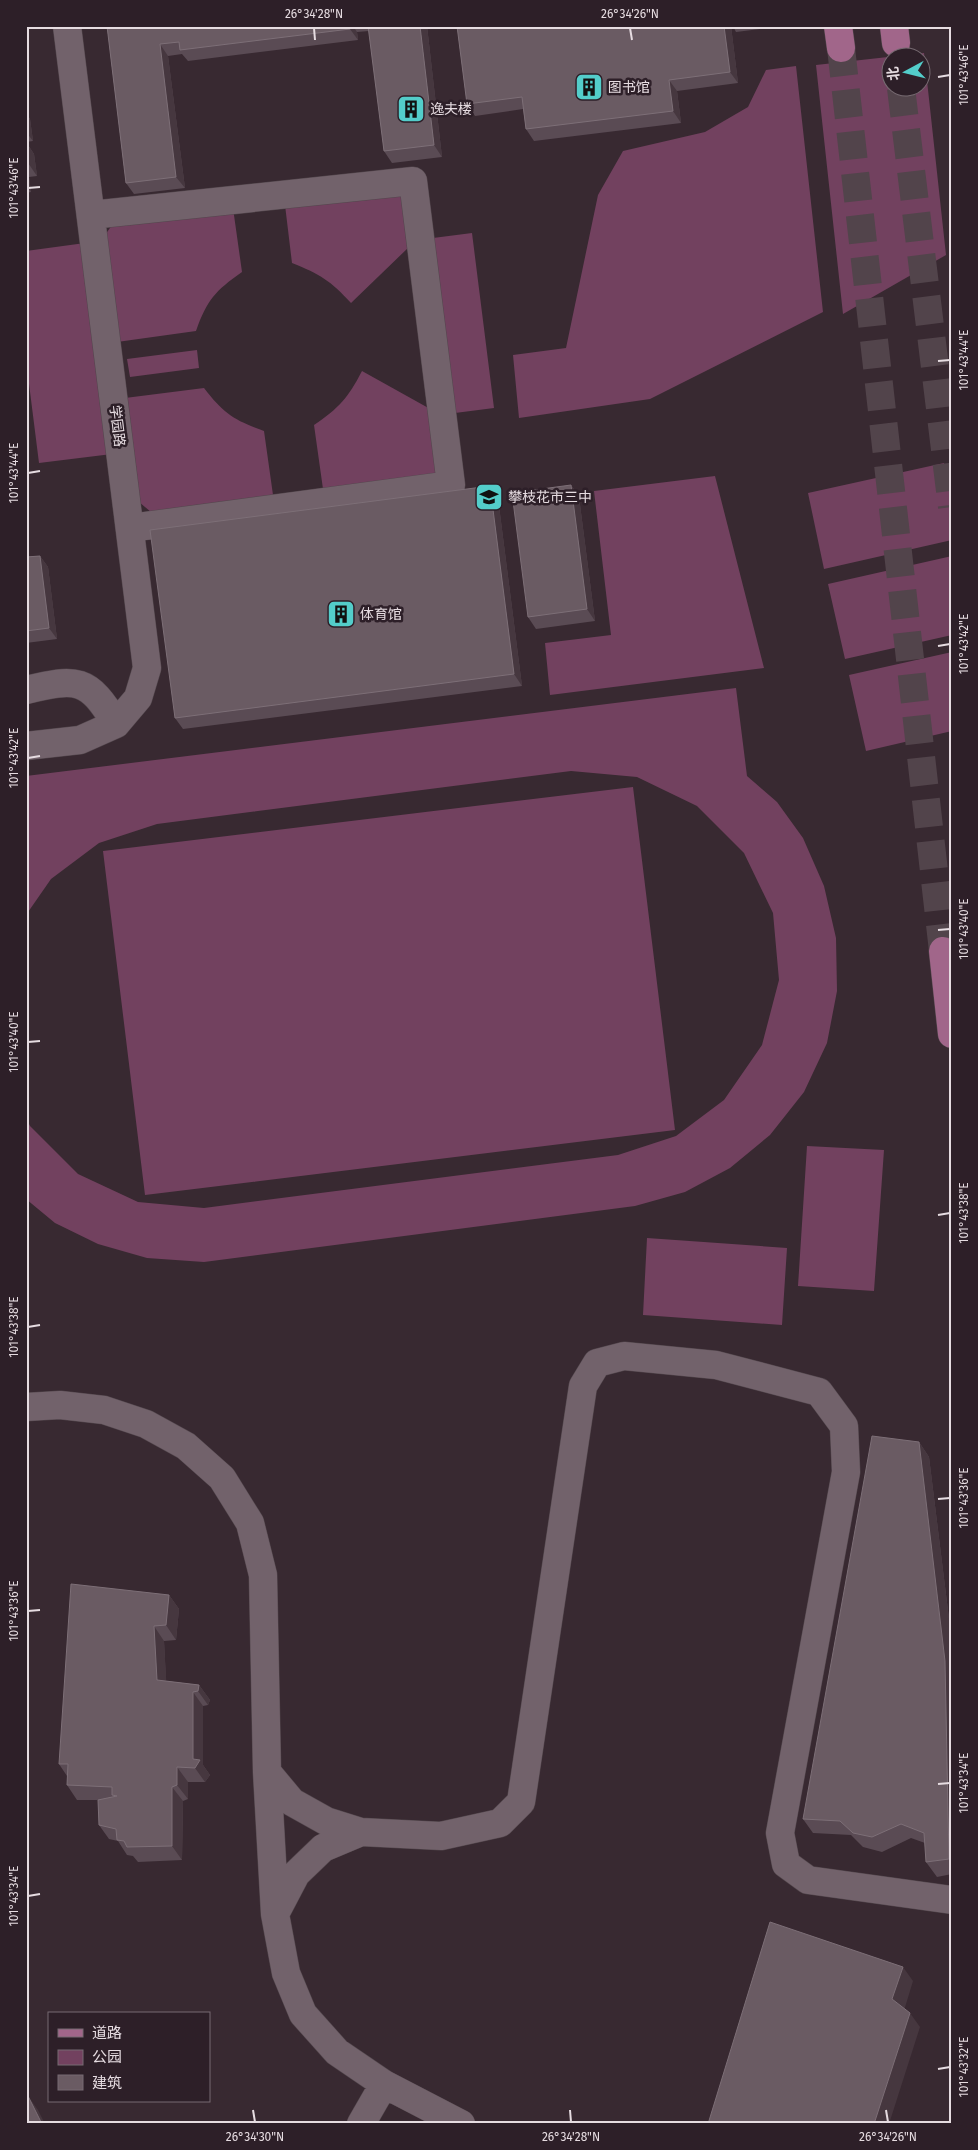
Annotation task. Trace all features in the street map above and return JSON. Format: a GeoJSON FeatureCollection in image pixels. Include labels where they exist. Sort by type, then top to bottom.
{"type":"FeatureCollection","features":[{"type":"Feature","properties":{"kind":"main road"},"geometry":{"type":"LineString","coordinates":[[943,951],[952,1034]]}},
{"type":"Feature","properties":{"kind":"street","name":"学园路"},"geometry":{"type":"LineString","coordinates":[[26,746],[80,740],[116,724],[138,698],[147,668],[67,26]]}},
{"type":"Feature","properties":{"kind":"street"},"geometry":{"type":"LineString","coordinates":[[91,215],[413,181],[442,410],[451,485],[130,528]]}},
{"type":"Feature","properties":{"kind":"street"},"geometry":{"type":"LineString","coordinates":[[26,690],[60,682],[83,685],[102,700],[116,724]]}},
{"type":"Feature","properties":{"kind":"street"},"geometry":{"type":"LineString","coordinates":[[267,1772],[292,1802],[326,1821],[361,1832],[441,1836],[500,1823],[521,1802],[584,1386],[596,1363],[624,1356],[716,1365],[819,1392],[844,1426],[846,1472],[780,1833],[786,1864],[808,1880],[952,1900]]}},
{"type":"Feature","properties":{"kind":"street"},"geometry":{"type":"LineString","coordinates":[[26,1407],[60,1405],[104,1410],[146,1424],[186,1446],[222,1478],[250,1523],[262,1575],[267,1772],[275,1914],[286,1973],[303,2014],[337,2052],[384,2084],[461,2124]]}},
{"type":"Feature","properties":{"kind":"street"},"geometry":{"type":"LineString","coordinates":[[275,1914],[296,1874],[323,1848],[361,1832]]}},
{"type":"Feature","properties":{"kind":"street"},"geometry":{"type":"LineString","coordinates":[[361,2123],[384,2084]]}},
{"type":"Feature","properties":{"kind":"green space"},"geometry":{"type":"Polygon","coordinates":[[[880,58],[880,98],[929,98],[946,255],[843,314],[816,65],[880,58]]]}},
{"type":"Feature","properties":{"kind":"green space"},"geometry":{"type":"Polygon","coordinates":[[[796,66],[823,312],[650,399],[519,418],[513,355],[566,348],[598,195],[623,151],[705,132],[748,107],[766,70],[796,66]]]}},
{"type":"Feature","properties":{"kind":"green space"},"geometry":{"type":"Polygon","coordinates":[[[403,193],[409,247],[351,303],[324,279],[292,263],[285,205],[403,193]]]}},
{"type":"Feature","properties":{"kind":"green space"},"geometry":{"type":"Polygon","coordinates":[[[233,208],[242,272],[213,297],[204,311],[196,331],[117,342],[103,238],[112,225],[233,208]]]}},
{"type":"Feature","properties":{"kind":"green space"},"geometry":{"type":"Polygon","coordinates":[[[472,233],[494,408],[455,413],[433,238],[472,233]]]}},
{"type":"Feature","properties":{"kind":"green space"},"geometry":{"type":"Polygon","coordinates":[[[85,243],[112,454],[39,463],[26,360],[26,251],[85,243]]]}},
{"type":"Feature","properties":{"kind":"green space"},"geometry":{"type":"Polygon","coordinates":[[[197,350],[199,368],[130,377],[127,359],[197,350]]]}},
{"type":"Feature","properties":{"kind":"green space"},"geometry":{"type":"Polygon","coordinates":[[[362,371],[432,410],[441,474],[323,489],[314,425],[342,402],[362,371]]]}},
{"type":"Feature","properties":{"kind":"green space"},"geometry":{"type":"Polygon","coordinates":[[[204,388],[230,415],[264,431],[273,495],[151,512],[139,502],[125,398],[204,388]]]}},
{"type":"Feature","properties":{"kind":"green space"},"geometry":{"type":"Polygon","coordinates":[[[944,463],[952,498],[952,540],[824,569],[808,493],[944,463]]]}},
{"type":"Feature","properties":{"kind":"green space"},"geometry":{"type":"Polygon","coordinates":[[[715,476],[764,668],[550,695],[545,643],[611,635],[594,491],[715,476]]]}},
{"type":"Feature","properties":{"kind":"green space"},"geometry":{"type":"Polygon","coordinates":[[[952,556],[952,635],[845,659],[828,584],[952,556]]]}},
{"type":"Feature","properties":{"kind":"green space"},"geometry":{"type":"Polygon","coordinates":[[[952,652],[952,731],[866,751],[849,675],[952,652]]]}},
{"type":"Feature","properties":{"kind":"green space"},"geometry":{"type":"Polygon","coordinates":[[[736,688],[747,776],[777,802],[803,838],[824,886],[836,938],[837,991],[827,1043],[804,1092],[770,1135],[730,1168],[685,1192],[635,1206],[204,1262],[147,1258],[98,1244],[55,1223],[26,1199],[26,1118],[30,1126],[78,1174],[138,1202],[204,1208],[618,1155],[676,1136],[724,1100],[762,1045],[779,980],[773,913],[744,853],[697,806],[637,777],[571,771],[157,824],[99,843],[51,879],[26,915],[26,776],[736,688]]]}},
{"type":"Feature","properties":{"kind":"green space"},"geometry":{"type":"Polygon","coordinates":[[[633,787],[675,1130],[145,1195],[103,851],[633,787]]]}},
{"type":"Feature","properties":{"kind":"green space"},"geometry":{"type":"Polygon","coordinates":[[[807,1146],[884,1150],[874,1291],[798,1286],[807,1146]]]}},
{"type":"Feature","properties":{"kind":"green space"},"geometry":{"type":"Polygon","coordinates":[[[647,1238],[787,1248],[782,1325],[643,1315],[647,1238]]]}},
{"type":"Feature","properties":{"kind":"building"},"geometry":{"type":"Polygon","coordinates":[[[107,26],[350,26],[350,29],[180,50],[179,42],[160,44],[176,177],[126,183],[107,26]]]}},
{"type":"Feature","properties":{"kind":"building"},"geometry":{"type":"Polygon","coordinates":[[[368,26],[420,26],[434,145],[384,151],[368,26]]]}},
{"type":"Feature","properties":{"kind":"building","name":"图书馆"},"geometry":{"type":"Polygon","coordinates":[[[457,26],[724,26],[730,72],[669,80],[673,111],[526,129],[522,97],[467,104],[457,26]]]}},
{"type":"Feature","properties":{"kind":"building"},"geometry":{"type":"Polygon","coordinates":[[[571,485],[587,609],[528,617],[512,493],[571,485]]]}},
{"type":"Feature","properties":{"kind":"building","name":"体育馆"},"geometry":{"type":"Polygon","coordinates":[[[490,486],[514,674],[175,718],[150,530],[490,486]]]}},
{"type":"Feature","properties":{"kind":"building"},"geometry":{"type":"Polygon","coordinates":[[[40,556],[49,628],[26,631],[26,557],[40,556]]]}},
{"type":"Feature","properties":{"kind":"building"},"geometry":{"type":"Polygon","coordinates":[[[872,1436],[919,1442],[945,1661],[949,1859],[926,1862],[924,1833],[901,1824],[872,1837],[853,1833],[840,1821],[803,1819],[872,1436]]]}},
{"type":"Feature","properties":{"kind":"building"},"geometry":{"type":"Polygon","coordinates":[[[71,1584],[169,1595],[166,1625],[154,1626],[157,1680],[199,1685],[198,1691],[193,1692],[193,1759],[200,1760],[195,1768],[177,1767],[177,1785],[172,1787],[172,1846],[127,1847],[124,1841],[117,1840],[116,1829],[99,1825],[98,1800],[117,1796],[112,1795],[112,1787],[67,1785],[68,1764],[59,1764],[71,1584]]]}},
{"type":"Feature","properties":{"kind":"building"},"geometry":{"type":"Polygon","coordinates":[[[770,1922],[903,1967],[892,1999],[910,2013],[874,2124],[708,2124],[770,1922]]]}},
{"type":"Feature","properties":{"kind":"building"},"geometry":{"type":"Polygon","coordinates":[[[26,2096],[28,2096],[42,2124],[26,2124],[26,2096]]]}},
{"type":"Feature","properties":{"kind":"tunnel"},"geometry":{"type":"LineString","coordinates":[[841,48],[943,951]]}},
{"type":"Feature","properties":{"kind":"tunnel"},"geometry":{"type":"LineString","coordinates":[[902,98],[952,507]]}},
{"type":"Feature","properties":{"kind":"place","name":"图书馆"},"geometry":{"type":"Point","coordinates":[589,87]}},
{"type":"Feature","properties":{"kind":"place","name":"逸夫楼"},"geometry":{"type":"Point","coordinates":[411,109]}},
{"type":"Feature","properties":{"kind":"place","name":"攀枝花市三中"},"geometry":{"type":"Point","coordinates":[489,497]}},
{"type":"Feature","properties":{"kind":"place","name":"体育馆"},"geometry":{"type":"Point","coordinates":[341,614]}}]}
